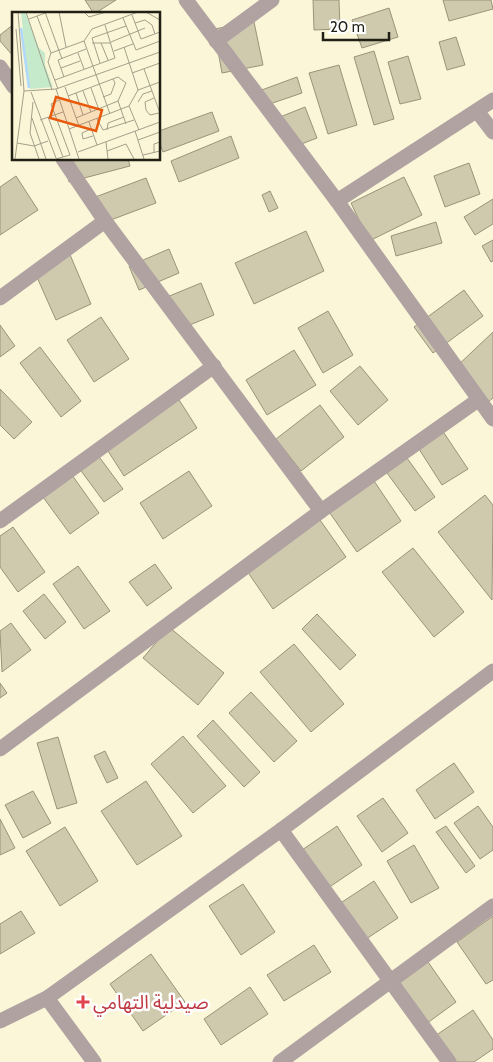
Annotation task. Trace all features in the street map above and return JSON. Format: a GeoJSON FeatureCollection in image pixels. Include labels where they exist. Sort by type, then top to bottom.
{"type":"FeatureCollection","features":[{"type":"Feature","properties":{"kind":"street"},"geometry":{"type":"LineString","coordinates":[[186,0],[337,201],[493,419]]}},
{"type":"Feature","properties":{"kind":"street"},"geometry":{"type":"LineString","coordinates":[[216,41],[272,0]]}},
{"type":"Feature","properties":{"kind":"street"},"geometry":{"type":"LineString","coordinates":[[1,71],[12,85]]}},
{"type":"Feature","properties":{"kind":"street"},"geometry":{"type":"LineString","coordinates":[[337,201],[493,100]]}},
{"type":"Feature","properties":{"kind":"street"},"geometry":{"type":"LineString","coordinates":[[477,111],[493,132]]}},
{"type":"Feature","properties":{"kind":"street"},"geometry":{"type":"LineString","coordinates":[[64,160],[105,221],[321,512]]}},
{"type":"Feature","properties":{"kind":"street"},"geometry":{"type":"LineString","coordinates":[[0,298],[105,221]]}},
{"type":"Feature","properties":{"kind":"street"},"geometry":{"type":"LineString","coordinates":[[0,520],[214,366]]}},
{"type":"Feature","properties":{"kind":"street"},"geometry":{"type":"LineString","coordinates":[[0,749],[321,512],[478,400]]}},
{"type":"Feature","properties":{"kind":"street"},"geometry":{"type":"LineString","coordinates":[[0,1021],[46,998],[282,830],[493,671]]}},
{"type":"Feature","properties":{"kind":"street"},"geometry":{"type":"LineString","coordinates":[[282,830],[449,1062]]}},
{"type":"Feature","properties":{"kind":"street"},"geometry":{"type":"LineString","coordinates":[[280,1062],[389,980],[493,906]]}},
{"type":"Feature","properties":{"kind":"street"},"geometry":{"type":"LineString","coordinates":[[46,998],[94,1062]]}},
{"type":"Feature","properties":{"kind":"building"},"geometry":{"type":"Polygon","coordinates":[[[85,0],[116,0],[97,12],[93,12],[85,0]]]}},
{"type":"Feature","properties":{"kind":"building"},"geometry":{"type":"Polygon","coordinates":[[[313,0],[339,0],[340,29],[314,30],[313,0]]]}},
{"type":"Feature","properties":{"kind":"building"},"geometry":{"type":"Polygon","coordinates":[[[443,0],[491,0],[493,9],[449,21],[443,0]]]}},
{"type":"Feature","properties":{"kind":"building"},"geometry":{"type":"Polygon","coordinates":[[[389,8],[398,37],[362,48],[352,20],[389,8]]]}},
{"type":"Feature","properties":{"kind":"building"},"geometry":{"type":"Polygon","coordinates":[[[254,22],[263,65],[222,73],[214,29],[254,22]]]}},
{"type":"Feature","properties":{"kind":"building"},"geometry":{"type":"Polygon","coordinates":[[[12,26],[12,55],[0,41],[0,35],[12,26]]]}},
{"type":"Feature","properties":{"kind":"building"},"geometry":{"type":"Polygon","coordinates":[[[456,37],[465,65],[447,70],[439,42],[456,37]]]}},
{"type":"Feature","properties":{"kind":"building"},"geometry":{"type":"Polygon","coordinates":[[[374,51],[394,119],[374,125],[354,57],[374,51]]]}},
{"type":"Feature","properties":{"kind":"building"},"geometry":{"type":"Polygon","coordinates":[[[408,56],[421,99],[400,104],[388,62],[408,56]]]}},
{"type":"Feature","properties":{"kind":"building"},"geometry":{"type":"Polygon","coordinates":[[[339,65],[357,125],[328,134],[309,73],[339,65]]]}},
{"type":"Feature","properties":{"kind":"building"},"geometry":{"type":"Polygon","coordinates":[[[297,77],[302,93],[264,106],[259,91],[297,77]]]}},
{"type":"Feature","properties":{"kind":"building"},"geometry":{"type":"Polygon","coordinates":[[[305,107],[317,138],[291,148],[280,117],[305,107]]]}},
{"type":"Feature","properties":{"kind":"building"},"geometry":{"type":"Polygon","coordinates":[[[212,112],[219,131],[163,152],[160,144],[160,131],[212,112]]]}},
{"type":"Feature","properties":{"kind":"building"},"geometry":{"type":"Polygon","coordinates":[[[231,136],[239,158],[179,182],[171,161],[231,136]]]}},
{"type":"Feature","properties":{"kind":"building"},"geometry":{"type":"Polygon","coordinates":[[[64,160],[128,160],[130,166],[69,182],[64,160]]]}},
{"type":"Feature","properties":{"kind":"building"},"geometry":{"type":"Polygon","coordinates":[[[469,163],[480,194],[445,207],[434,176],[469,163]]]}},
{"type":"Feature","properties":{"kind":"building"},"geometry":{"type":"Polygon","coordinates":[[[16,176],[38,210],[0,235],[0,187],[16,176]]]}},
{"type":"Feature","properties":{"kind":"building"},"geometry":{"type":"Polygon","coordinates":[[[404,177],[422,215],[369,241],[351,203],[404,177]]]}},
{"type":"Feature","properties":{"kind":"building"},"geometry":{"type":"Polygon","coordinates":[[[146,178],[156,203],[100,224],[90,199],[146,178]]]}},
{"type":"Feature","properties":{"kind":"building"},"geometry":{"type":"Polygon","coordinates":[[[270,191],[278,208],[269,212],[262,195],[270,191]]]}},
{"type":"Feature","properties":{"kind":"building"},"geometry":{"type":"Polygon","coordinates":[[[493,199],[493,224],[475,235],[464,217],[493,199]]]}},
{"type":"Feature","properties":{"kind":"building"},"geometry":{"type":"Polygon","coordinates":[[[436,222],[442,243],[396,256],[391,236],[436,222]]]}},
{"type":"Feature","properties":{"kind":"building"},"geometry":{"type":"Polygon","coordinates":[[[306,231],[324,271],[254,304],[235,263],[306,231]]]}},
{"type":"Feature","properties":{"kind":"building"},"geometry":{"type":"Polygon","coordinates":[[[493,240],[493,261],[491,262],[482,246],[493,240]]]}},
{"type":"Feature","properties":{"kind":"building"},"geometry":{"type":"Polygon","coordinates":[[[169,249],[179,273],[139,290],[129,266],[169,249]]]}},
{"type":"Feature","properties":{"kind":"building"},"geometry":{"type":"Polygon","coordinates":[[[68,250],[91,304],[56,320],[32,266],[68,250]]]}},
{"type":"Feature","properties":{"kind":"building"},"geometry":{"type":"Polygon","coordinates":[[[201,283],[214,315],[180,329],[167,297],[201,283]]]}},
{"type":"Feature","properties":{"kind":"building"},"geometry":{"type":"Polygon","coordinates":[[[464,290],[483,316],[433,353],[414,327],[464,290]]]}},
{"type":"Feature","properties":{"kind":"building"},"geometry":{"type":"Polygon","coordinates":[[[328,311],[353,355],[323,373],[298,328],[328,311]]]}},
{"type":"Feature","properties":{"kind":"building"},"geometry":{"type":"Polygon","coordinates":[[[101,317],[129,359],[94,382],[67,340],[101,317]]]}},
{"type":"Feature","properties":{"kind":"building"},"geometry":{"type":"Polygon","coordinates":[[[0,325],[15,346],[0,357],[0,325]]]}},
{"type":"Feature","properties":{"kind":"building"},"geometry":{"type":"Polygon","coordinates":[[[493,332],[493,398],[488,402],[455,368],[493,332]]]}},
{"type":"Feature","properties":{"kind":"building"},"geometry":{"type":"Polygon","coordinates":[[[40,347],[81,401],[61,417],[20,363],[40,347]]]}},
{"type":"Feature","properties":{"kind":"building"},"geometry":{"type":"Polygon","coordinates":[[[294,350],[316,385],[267,415],[246,380],[294,350]]]}},
{"type":"Feature","properties":{"kind":"building"},"geometry":{"type":"Polygon","coordinates":[[[360,366],[388,400],[358,425],[330,391],[360,366]]]}},
{"type":"Feature","properties":{"kind":"building"},"geometry":{"type":"Polygon","coordinates":[[[0,389],[32,422],[14,439],[0,425],[0,389]]]}},
{"type":"Feature","properties":{"kind":"building"},"geometry":{"type":"Polygon","coordinates":[[[174,392],[197,428],[124,476],[101,440],[174,392]]]}},
{"type":"Feature","properties":{"kind":"building"},"geometry":{"type":"Polygon","coordinates":[[[320,405],[344,437],[301,471],[276,439],[320,405]]]}},
{"type":"Feature","properties":{"kind":"building"},"geometry":{"type":"Polygon","coordinates":[[[442,430],[468,469],[442,485],[417,446],[442,430]]]}},
{"type":"Feature","properties":{"kind":"building"},"geometry":{"type":"Polygon","coordinates":[[[97,454],[123,489],[104,502],[79,468],[97,454]]]}},
{"type":"Feature","properties":{"kind":"building"},"geometry":{"type":"Polygon","coordinates":[[[407,458],[435,497],[415,511],[387,473],[407,458]]]}},
{"type":"Feature","properties":{"kind":"building"},"geometry":{"type":"Polygon","coordinates":[[[189,471],[212,506],[163,539],[140,503],[189,471]]]}},
{"type":"Feature","properties":{"kind":"building"},"geometry":{"type":"Polygon","coordinates":[[[72,475],[99,513],[70,534],[43,497],[72,475]]]}},
{"type":"Feature","properties":{"kind":"building"},"geometry":{"type":"Polygon","coordinates":[[[370,475],[401,521],[357,552],[325,506],[370,475]]]}},
{"type":"Feature","properties":{"kind":"building"},"geometry":{"type":"Polygon","coordinates":[[[485,495],[493,505],[492,600],[438,532],[485,495]]]}},
{"type":"Feature","properties":{"kind":"building"},"geometry":{"type":"Polygon","coordinates":[[[320,520],[346,557],[273,609],[247,571],[320,520]]]}},
{"type":"Feature","properties":{"kind":"building"},"geometry":{"type":"Polygon","coordinates":[[[13,527],[45,572],[18,592],[0,567],[0,536],[13,527]]]}},
{"type":"Feature","properties":{"kind":"building"},"geometry":{"type":"Polygon","coordinates":[[[413,548],[464,612],[434,637],[382,572],[413,548]]]}},
{"type":"Feature","properties":{"kind":"building"},"geometry":{"type":"Polygon","coordinates":[[[155,564],[172,588],[147,606],[129,582],[155,564]]]}},
{"type":"Feature","properties":{"kind":"building"},"geometry":{"type":"Polygon","coordinates":[[[78,566],[110,611],[84,629],[53,584],[78,566]]]}},
{"type":"Feature","properties":{"kind":"building"},"geometry":{"type":"Polygon","coordinates":[[[44,594],[66,622],[45,639],[23,611],[44,594]]]}},
{"type":"Feature","properties":{"kind":"building"},"geometry":{"type":"Polygon","coordinates":[[[317,614],[356,655],[340,670],[302,629],[317,614]]]}},
{"type":"Feature","properties":{"kind":"building"},"geometry":{"type":"Polygon","coordinates":[[[11,623],[31,650],[2,672],[0,631],[11,623]]]}},
{"type":"Feature","properties":{"kind":"building"},"geometry":{"type":"Polygon","coordinates":[[[169,627],[224,673],[198,705],[143,658],[169,627]]]}},
{"type":"Feature","properties":{"kind":"building"},"geometry":{"type":"Polygon","coordinates":[[[294,644],[344,704],[311,732],[260,672],[294,644]]]}},
{"type":"Feature","properties":{"kind":"building"},"geometry":{"type":"Polygon","coordinates":[[[0,683],[7,693],[0,698],[0,683]]]}},
{"type":"Feature","properties":{"kind":"building"},"geometry":{"type":"Polygon","coordinates":[[[251,692],[297,741],[274,762],[229,713],[251,692]]]}},
{"type":"Feature","properties":{"kind":"building"},"geometry":{"type":"Polygon","coordinates":[[[213,720],[260,772],[244,787],[197,736],[213,720]]]}},
{"type":"Feature","properties":{"kind":"building"},"geometry":{"type":"Polygon","coordinates":[[[183,736],[226,786],[193,813],[151,764],[183,736]]]}},
{"type":"Feature","properties":{"kind":"building"},"geometry":{"type":"Polygon","coordinates":[[[58,737],[77,803],[57,809],[37,743],[58,737]]]}},
{"type":"Feature","properties":{"kind":"building"},"geometry":{"type":"Polygon","coordinates":[[[105,751],[118,778],[107,783],[94,756],[105,751]]]}},
{"type":"Feature","properties":{"kind":"building"},"geometry":{"type":"Polygon","coordinates":[[[454,763],[474,792],[435,819],[416,790],[454,763]]]}},
{"type":"Feature","properties":{"kind":"building"},"geometry":{"type":"Polygon","coordinates":[[[146,781],[182,836],[137,865],[101,811],[146,781]]]}},
{"type":"Feature","properties":{"kind":"building"},"geometry":{"type":"Polygon","coordinates":[[[33,791],[51,823],[23,838],[5,805],[33,791]]]}},
{"type":"Feature","properties":{"kind":"building"},"geometry":{"type":"Polygon","coordinates":[[[383,798],[408,833],[382,852],[357,816],[383,798]]]}},
{"type":"Feature","properties":{"kind":"building"},"geometry":{"type":"Polygon","coordinates":[[[478,806],[493,827],[493,850],[480,859],[454,823],[478,806]]]}},
{"type":"Feature","properties":{"kind":"building"},"geometry":{"type":"Polygon","coordinates":[[[0,819],[15,848],[0,855],[0,819]]]}},
{"type":"Feature","properties":{"kind":"building"},"geometry":{"type":"Polygon","coordinates":[[[337,826],[362,865],[328,888],[302,850],[337,826]]]}},
{"type":"Feature","properties":{"kind":"building"},"geometry":{"type":"Polygon","coordinates":[[[446,826],[475,866],[466,873],[436,832],[446,826]]]}},
{"type":"Feature","properties":{"kind":"building"},"geometry":{"type":"Polygon","coordinates":[[[65,827],[98,881],[60,906],[26,851],[65,827]]]}},
{"type":"Feature","properties":{"kind":"building"},"geometry":{"type":"Polygon","coordinates":[[[414,845],[439,888],[411,903],[387,861],[414,845]]]}},
{"type":"Feature","properties":{"kind":"building"},"geometry":{"type":"Polygon","coordinates":[[[374,881],[398,918],[363,941],[339,904],[374,881]]]}},
{"type":"Feature","properties":{"kind":"building"},"geometry":{"type":"Polygon","coordinates":[[[243,884],[275,932],[241,955],[209,906],[243,884]]]}},
{"type":"Feature","properties":{"kind":"building"},"geometry":{"type":"Polygon","coordinates":[[[21,911],[35,933],[0,954],[0,924],[21,911]]]}},
{"type":"Feature","properties":{"kind":"building"},"geometry":{"type":"Polygon","coordinates":[[[493,916],[493,980],[486,984],[457,942],[493,916]]]}},
{"type":"Feature","properties":{"kind":"building"},"geometry":{"type":"Polygon","coordinates":[[[314,945],[331,972],[284,1001],[267,975],[314,945]]]}},
{"type":"Feature","properties":{"kind":"building"},"geometry":{"type":"Polygon","coordinates":[[[151,954],[185,1002],[143,1031],[110,984],[151,954]]]}},
{"type":"Feature","properties":{"kind":"building"},"geometry":{"type":"Polygon","coordinates":[[[428,962],[456,1002],[426,1024],[398,984],[428,962]]]}},
{"type":"Feature","properties":{"kind":"building"},"geometry":{"type":"Polygon","coordinates":[[[250,987],[268,1014],[221,1045],[204,1019],[250,987]]]}},
{"type":"Feature","properties":{"kind":"building"},"geometry":{"type":"Polygon","coordinates":[[[473,1010],[493,1040],[493,1049],[474,1062],[454,1062],[435,1036],[473,1010]]]}},
{"type":"Feature","properties":{"kind":"place","name":"صيدلية التهامي"},"geometry":{"type":"Point","coordinates":[83,1002]}}]}
